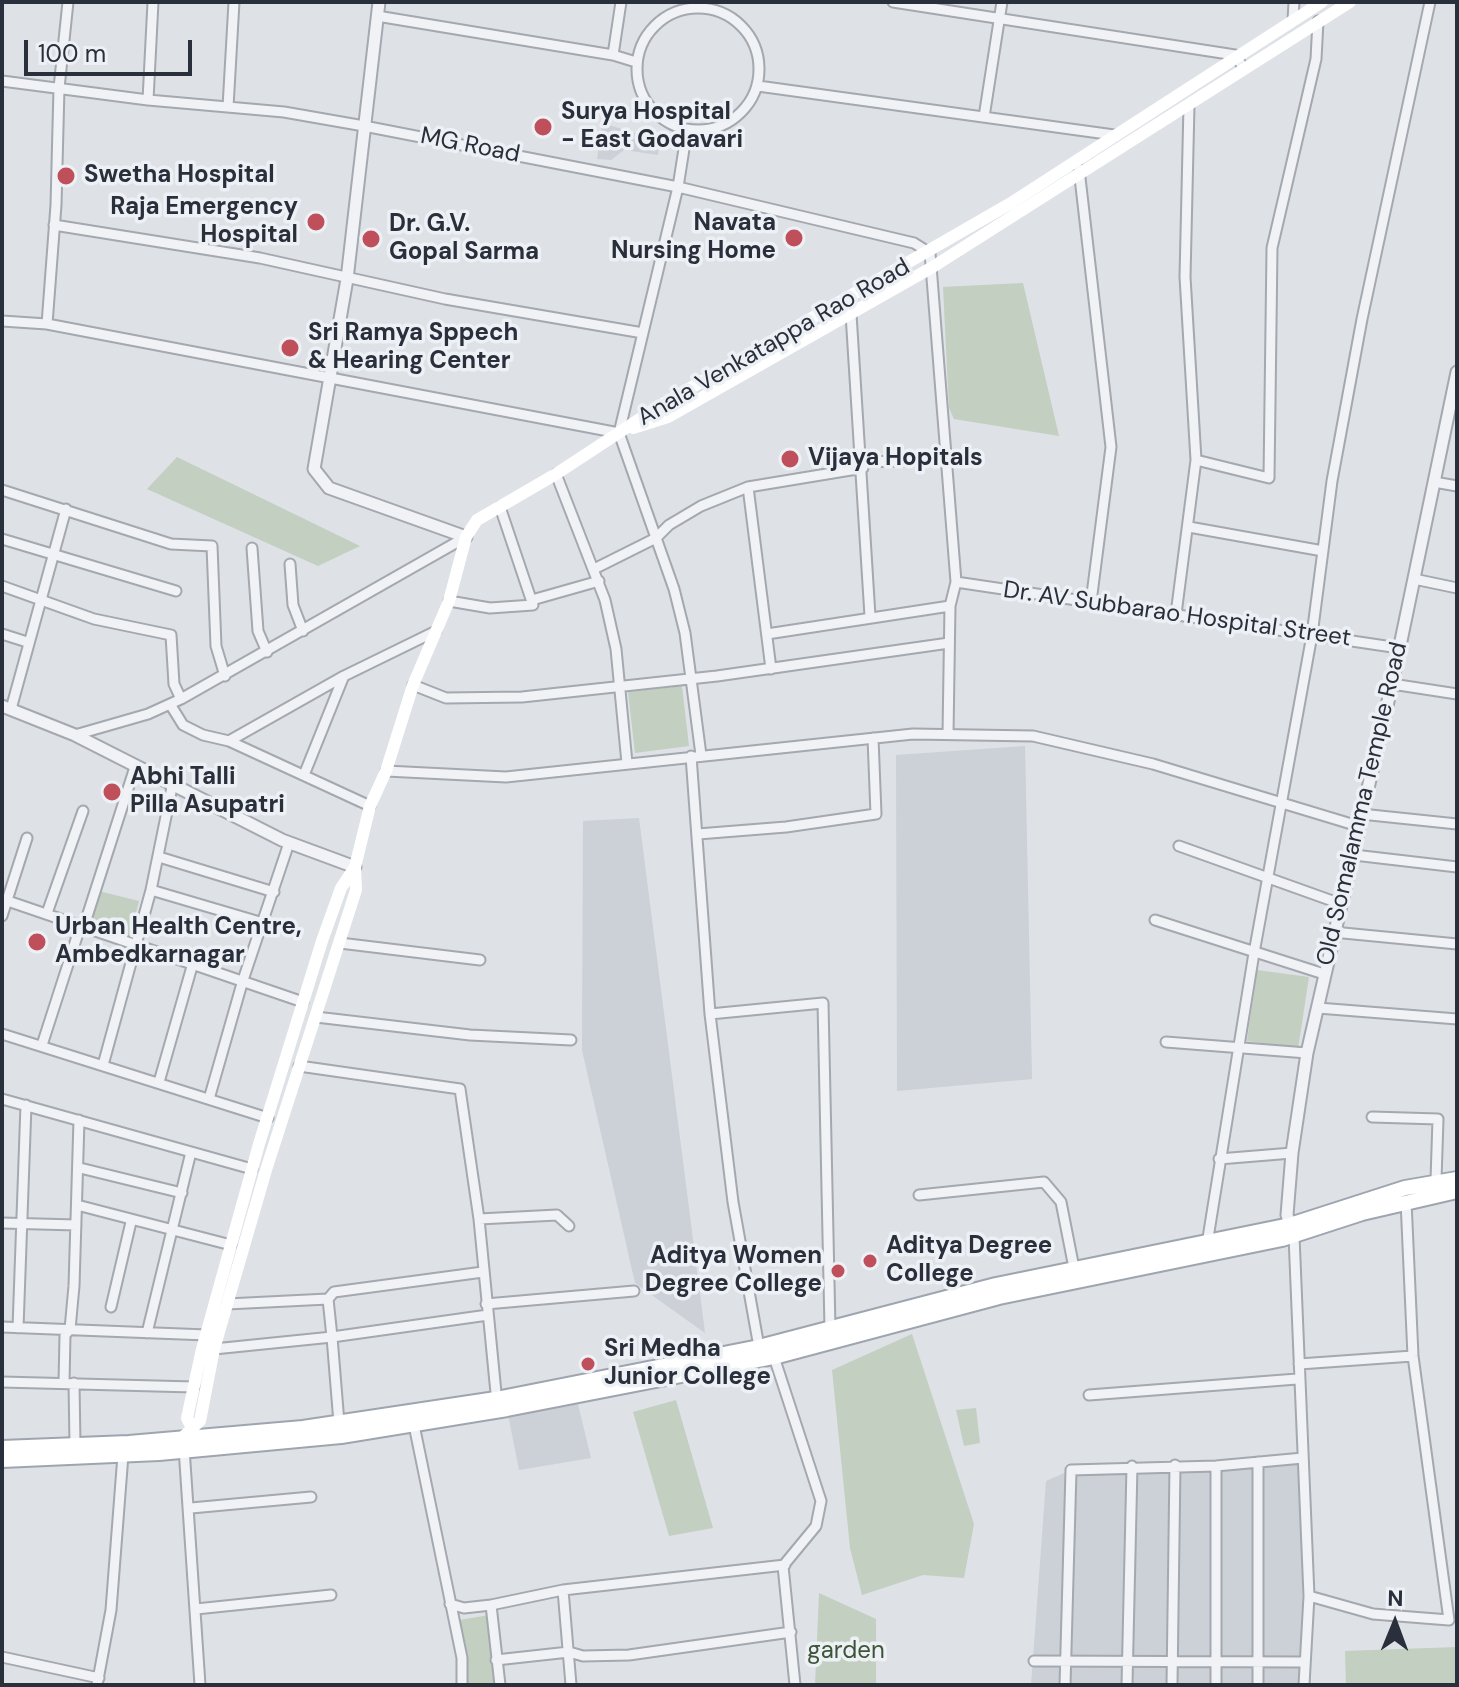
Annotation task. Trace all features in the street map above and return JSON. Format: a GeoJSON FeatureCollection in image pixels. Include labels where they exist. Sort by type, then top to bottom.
{"type":"FeatureCollection","features":[{"type":"Feature","properties":{"kind":"main road","name":"Anala Venkatappa Rao Road"},"geometry":{"type":"LineString","coordinates":[[619,433],[674,398],[930,253],[1322,2]]}},
{"type":"Feature","properties":{"kind":"main road","name":"Anala Venkatappa Rao Road"},"geometry":{"type":"LineString","coordinates":[[619,433],[668,417],[931,268],[1189,105],[1243,67],[1350,2]]}},
{"type":"Feature","properties":{"kind":"main road"},"geometry":{"type":"LineString","coordinates":[[187,1438],[200,1421],[214,1349],[227,1304],[356,890],[355,867],[370,806],[386,771],[413,685],[449,601],[466,537],[477,520],[619,433]]}},
{"type":"Feature","properties":{"kind":"main road"},"geometry":{"type":"LineString","coordinates":[[187,1438],[187,1418],[194,1387],[252,1169],[341,888],[355,867]]}},
{"type":"Feature","properties":{"kind":"main road"},"geometry":{"type":"LineString","coordinates":[[2,1460],[123,1455],[187,1438],[341,1436],[414,1425],[759,1347],[1074,1268],[1292,1230],[1358,1201],[1436,1180],[1457,1179]]}},
{"type":"Feature","properties":{"kind":"main road"},"geometry":{"type":"LineString","coordinates":[[2,1448],[187,1438],[339,1423],[498,1404],[774,1357],[999,1297],[1457,1191]]}},
{"type":"Feature","properties":{"kind":"street"},"geometry":{"type":"LineString","coordinates":[[47,324],[59,88],[68,2]]}},
{"type":"Feature","properties":{"kind":"street"},"geometry":{"type":"LineString","coordinates":[[148,100],[153,2]]}},
{"type":"Feature","properties":{"kind":"street"},"geometry":{"type":"LineString","coordinates":[[228,107],[234,2]]}},
{"type":"Feature","properties":{"kind":"street"},"geometry":{"type":"LineString","coordinates":[[379,2],[347,279],[314,469],[329,488],[466,537]]}},
{"type":"Feature","properties":{"kind":"street"},"geometry":{"type":"LineString","coordinates":[[613,55],[621,2]]}},
{"type":"Feature","properties":{"kind":"street"},"geometry":{"type":"LineString","coordinates":[[893,2],[1235,55],[1243,67]]}},
{"type":"Feature","properties":{"kind":"street"},"geometry":{"type":"LineString","coordinates":[[984,117],[1002,2]]}},
{"type":"Feature","properties":{"kind":"street"},"geometry":{"type":"LineString","coordinates":[[1293,20],[1294,2]]}},
{"type":"Feature","properties":{"kind":"street"},"geometry":{"type":"LineString","coordinates":[[1207,1244],[1254,953],[1312,635],[1332,481],[1362,319],[1430,2]]}},
{"type":"Feature","properties":{"kind":"street"},"geometry":{"type":"LineString","coordinates":[[711,5],[740,23],[758,52],[758,86],[743,112],[717,128],[687,130],[659,117],[640,93],[636,62],[642,42],[653,26],[670,14],[711,5]]}},
{"type":"Feature","properties":{"kind":"street"},"geometry":{"type":"LineString","coordinates":[[377,16],[613,55],[636,62]]}},
{"type":"Feature","properties":{"kind":"street"},"geometry":{"type":"LineString","coordinates":[[1196,460],[1269,478],[1274,369],[1272,248],[1316,59],[1318,21]]}},
{"type":"Feature","properties":{"kind":"street","name":"MG Road"},"geometry":{"type":"LineString","coordinates":[[2,81],[364,126],[678,187],[914,243],[930,253]]}},
{"type":"Feature","properties":{"kind":"street"},"geometry":{"type":"LineString","coordinates":[[758,86],[1114,135]]}},
{"type":"Feature","properties":{"kind":"street"},"geometry":{"type":"LineString","coordinates":[[1176,614],[1196,460],[1185,277],[1189,105]]}},
{"type":"Feature","properties":{"kind":"street"},"geometry":{"type":"LineString","coordinates":[[687,130],[678,187],[619,433],[682,619],[692,679],[710,1014],[733,1202],[759,1347],[774,1357],[821,1501],[816,1526],[785,1565],[795,1685]]}},
{"type":"Feature","properties":{"kind":"street"},"geometry":{"type":"LineString","coordinates":[[1078,157],[1111,447],[1091,602]]}},
{"type":"Feature","properties":{"kind":"street"},"geometry":{"type":"LineString","coordinates":[[54,225],[260,258],[347,279],[643,333]]}},
{"type":"Feature","properties":{"kind":"street"},"geometry":{"type":"LineString","coordinates":[[930,253],[956,582],[950,606],[948,734]]}},
{"type":"Feature","properties":{"kind":"street"},"geometry":{"type":"LineString","coordinates":[[851,314],[870,616]]}},
{"type":"Feature","properties":{"kind":"street"},"geometry":{"type":"LineString","coordinates":[[2,321],[47,324],[619,433]]}},
{"type":"Feature","properties":{"kind":"street","name":"Old Somalamma Temple Road"},"geometry":{"type":"LineString","coordinates":[[1292,1230],[1287,1215],[1292,1153],[1307,1053],[1333,932],[1354,855],[1359,820],[1392,684],[1434,482],[1452,424],[1457,372]]}},
{"type":"Feature","properties":{"kind":"street"},"geometry":{"type":"LineString","coordinates":[[594,569],[656,538],[669,525],[701,506],[748,487],[862,465],[946,460]]}},
{"type":"Feature","properties":{"kind":"street"},"geometry":{"type":"LineString","coordinates":[[556,474],[599,581],[616,649],[627,763]]}},
{"type":"Feature","properties":{"kind":"street"},"geometry":{"type":"LineString","coordinates":[[1434,482],[1457,486]]}},
{"type":"Feature","properties":{"kind":"street"},"geometry":{"type":"LineString","coordinates":[[748,487],[771,669]]}},
{"type":"Feature","properties":{"kind":"street"},"geometry":{"type":"LineString","coordinates":[[2,490],[171,544],[212,546],[216,646],[225,676]]}},
{"type":"Feature","properties":{"kind":"street"},"geometry":{"type":"LineString","coordinates":[[449,601],[490,608],[533,605],[500,507]]}},
{"type":"Feature","properties":{"kind":"street"},"geometry":{"type":"LineString","coordinates":[[66,509],[6,707],[75,735],[172,787],[289,843],[355,867]]}},
{"type":"Feature","properties":{"kind":"street"},"geometry":{"type":"LineString","coordinates":[[1189,527],[1323,551]]}},
{"type":"Feature","properties":{"kind":"street"},"geometry":{"type":"LineString","coordinates":[[75,735],[181,699],[466,537]]}},
{"type":"Feature","properties":{"kind":"street"},"geometry":{"type":"LineString","coordinates":[[2,539],[176,591]]}},
{"type":"Feature","properties":{"kind":"street"},"geometry":{"type":"LineString","coordinates":[[252,548],[258,631],[267,652]]}},
{"type":"Feature","properties":{"kind":"street"},"geometry":{"type":"LineString","coordinates":[[290,564],[293,605],[303,631]]}},
{"type":"Feature","properties":{"kind":"street"},"geometry":{"type":"LineString","coordinates":[[1414,579],[1457,588]]}},
{"type":"Feature","properties":{"kind":"street"},"geometry":{"type":"LineString","coordinates":[[532,600],[599,581]]}},
{"type":"Feature","properties":{"kind":"street","name":"Dr. AV Subbarao Hospital Street"},"geometry":{"type":"LineString","coordinates":[[956,582],[1399,648]]}},
{"type":"Feature","properties":{"kind":"street"},"geometry":{"type":"LineString","coordinates":[[2,586],[94,619],[171,635],[174,684],[181,699]]}},
{"type":"Feature","properties":{"kind":"street"},"geometry":{"type":"LineString","coordinates":[[767,634],[950,606]]}},
{"type":"Feature","properties":{"kind":"street"},"geometry":{"type":"LineString","coordinates":[[229,741],[344,676],[436,631]]}},
{"type":"Feature","properties":{"kind":"street"},"geometry":{"type":"LineString","coordinates":[[2,634],[27,642]]}},
{"type":"Feature","properties":{"kind":"street"},"geometry":{"type":"LineString","coordinates":[[413,685],[446,698],[522,697],[692,679],[949,643]]}},
{"type":"Feature","properties":{"kind":"street"},"geometry":{"type":"LineString","coordinates":[[304,775],[344,676]]}},
{"type":"Feature","properties":{"kind":"street"},"geometry":{"type":"LineString","coordinates":[[1392,684],[1457,694]]}},
{"type":"Feature","properties":{"kind":"street"},"geometry":{"type":"LineString","coordinates":[[170,704],[183,725],[203,735],[229,741],[370,806]]}},
{"type":"Feature","properties":{"kind":"street"},"geometry":{"type":"LineString","coordinates":[[386,771],[506,777],[873,738],[948,734],[1033,736],[1153,764],[1283,803],[1359,820],[1457,824]]}},
{"type":"Feature","properties":{"kind":"street"},"geometry":{"type":"LineString","coordinates":[[698,834],[786,827],[876,814],[873,738]]}},
{"type":"Feature","properties":{"kind":"street"},"geometry":{"type":"LineString","coordinates":[[42,1045],[135,767]]}},
{"type":"Feature","properties":{"kind":"street"},"geometry":{"type":"LineString","coordinates":[[103,1065],[151,890],[172,787]]}},
{"type":"Feature","properties":{"kind":"street"},"geometry":{"type":"LineString","coordinates":[[47,913],[83,811]]}},
{"type":"Feature","properties":{"kind":"street"},"geometry":{"type":"LineString","coordinates":[[2,916],[4,900],[27,838]]}},
{"type":"Feature","properties":{"kind":"street"},"geometry":{"type":"LineString","coordinates":[[209,1099],[243,980],[289,843]]}},
{"type":"Feature","properties":{"kind":"street"},"geometry":{"type":"LineString","coordinates":[[1179,846],[1341,904]]}},
{"type":"Feature","properties":{"kind":"street"},"geometry":{"type":"LineString","coordinates":[[1354,855],[1457,867]]}},
{"type":"Feature","properties":{"kind":"street"},"geometry":{"type":"LineString","coordinates":[[159,857],[274,892]]}},
{"type":"Feature","properties":{"kind":"street"},"geometry":{"type":"LineString","coordinates":[[151,890],[263,923]]}},
{"type":"Feature","properties":{"kind":"street"},"geometry":{"type":"LineString","coordinates":[[4,900],[303,1002]]}},
{"type":"Feature","properties":{"kind":"street"},"geometry":{"type":"LineString","coordinates":[[1155,920],[1324,974]]}},
{"type":"Feature","properties":{"kind":"street"},"geometry":{"type":"LineString","coordinates":[[1333,932],[1457,944]]}},
{"type":"Feature","properties":{"kind":"street"},"geometry":{"type":"LineString","coordinates":[[340,943],[480,960]]}},
{"type":"Feature","properties":{"kind":"street"},"geometry":{"type":"LineString","coordinates":[[159,1082],[193,963]]}},
{"type":"Feature","properties":{"kind":"street"},"geometry":{"type":"LineString","coordinates":[[710,1014],[823,1003],[830,1328]]}},
{"type":"Feature","properties":{"kind":"street"},"geometry":{"type":"LineString","coordinates":[[1318,1008],[1457,1019]]}},
{"type":"Feature","properties":{"kind":"street"},"geometry":{"type":"LineString","coordinates":[[316,1017],[470,1035],[571,1040]]}},
{"type":"Feature","properties":{"kind":"street"},"geometry":{"type":"LineString","coordinates":[[2,1034],[268,1118]]}},
{"type":"Feature","properties":{"kind":"street"},"geometry":{"type":"LineString","coordinates":[[1166,1042],[1307,1053]]}},
{"type":"Feature","properties":{"kind":"street"},"geometry":{"type":"LineString","coordinates":[[299,1066],[460,1089],[479,1219],[498,1404]]}},
{"type":"Feature","properties":{"kind":"street"},"geometry":{"type":"LineString","coordinates":[[2,1099],[252,1169]]}},
{"type":"Feature","properties":{"kind":"street"},"geometry":{"type":"LineString","coordinates":[[18,1328],[26,1105]]}},
{"type":"Feature","properties":{"kind":"street"},"geometry":{"type":"LineString","coordinates":[[1372,1117],[1438,1119],[1436,1180]]}},
{"type":"Feature","properties":{"kind":"street"},"geometry":{"type":"LineString","coordinates":[[75,1445],[65,1335],[70,1329],[80,1168],[79,1120]]}},
{"type":"Feature","properties":{"kind":"street"},"geometry":{"type":"LineString","coordinates":[[147,1333],[191,1152]]}},
{"type":"Feature","properties":{"kind":"street"},"geometry":{"type":"LineString","coordinates":[[1219,1159],[1292,1153]]}},
{"type":"Feature","properties":{"kind":"street"},"geometry":{"type":"LineString","coordinates":[[80,1168],[182,1193]]}},
{"type":"Feature","properties":{"kind":"street"},"geometry":{"type":"LineString","coordinates":[[919,1195],[1044,1182],[1061,1202],[1074,1268]]}},
{"type":"Feature","properties":{"kind":"street"},"geometry":{"type":"LineString","coordinates":[[1309,1596],[1373,1614],[1449,1620],[1413,1356],[1406,1201]]}},
{"type":"Feature","properties":{"kind":"street"},"geometry":{"type":"LineString","coordinates":[[77,1205],[131,1222],[231,1245]]}},
{"type":"Feature","properties":{"kind":"street"},"geometry":{"type":"LineString","coordinates":[[479,1219],[557,1215],[569,1226]]}},
{"type":"Feature","properties":{"kind":"street"},"geometry":{"type":"LineString","coordinates":[[111,1307],[131,1222]]}},
{"type":"Feature","properties":{"kind":"street"},"geometry":{"type":"LineString","coordinates":[[2,1223],[76,1225]]}},
{"type":"Feature","properties":{"kind":"street"},"geometry":{"type":"LineString","coordinates":[[1292,1230],[1309,1596],[1304,1685]]}},
{"type":"Feature","properties":{"kind":"street"},"geometry":{"type":"LineString","coordinates":[[227,1304],[328,1299],[334,1292],[483,1272]]}},
{"type":"Feature","properties":{"kind":"street"},"geometry":{"type":"LineString","coordinates":[[214,1349],[332,1337],[487,1309],[634,1291]]}},
{"type":"Feature","properties":{"kind":"street"},"geometry":{"type":"LineString","coordinates":[[328,1299],[339,1423]]}},
{"type":"Feature","properties":{"kind":"street"},"geometry":{"type":"LineString","coordinates":[[2,1327],[207,1335]]}},
{"type":"Feature","properties":{"kind":"street"},"geometry":{"type":"LineString","coordinates":[[1299,1364],[1413,1356]]}},
{"type":"Feature","properties":{"kind":"street"},"geometry":{"type":"LineString","coordinates":[[1089,1395],[1297,1379]]}},
{"type":"Feature","properties":{"kind":"street"},"geometry":{"type":"LineString","coordinates":[[2,1382],[194,1387]]}},
{"type":"Feature","properties":{"kind":"street"},"geometry":{"type":"LineString","coordinates":[[414,1425],[462,1658],[462,1685]]}},
{"type":"Feature","properties":{"kind":"street"},"geometry":{"type":"LineString","coordinates":[[187,1438],[200,1685]]}},
{"type":"Feature","properties":{"kind":"street"},"geometry":{"type":"LineString","coordinates":[[2,1657],[98,1682],[116,1564],[123,1455]]}},
{"type":"Feature","properties":{"kind":"street"},"geometry":{"type":"LineString","coordinates":[[1065,1685],[1071,1470],[1216,1466],[1303,1458]]}},
{"type":"Feature","properties":{"kind":"street"},"geometry":{"type":"LineString","coordinates":[[1258,1462],[1258,1685]]}},
{"type":"Feature","properties":{"kind":"street"},"geometry":{"type":"LineString","coordinates":[[1172,1685],[1175,1465]]}},
{"type":"Feature","properties":{"kind":"street"},"geometry":{"type":"LineString","coordinates":[[1127,1685],[1132,1466]]}},
{"type":"Feature","properties":{"kind":"street"},"geometry":{"type":"LineString","coordinates":[[1216,1466],[1216,1685]]}},
{"type":"Feature","properties":{"kind":"street"},"geometry":{"type":"LineString","coordinates":[[191,1508],[311,1497]]}},
{"type":"Feature","properties":{"kind":"street"},"geometry":{"type":"LineString","coordinates":[[450,1604],[464,1608],[491,1605],[563,1590],[785,1565]]}},
{"type":"Feature","properties":{"kind":"street"},"geometry":{"type":"LineString","coordinates":[[563,1590],[571,1685]]}},
{"type":"Feature","properties":{"kind":"street"},"geometry":{"type":"LineString","coordinates":[[196,1609],[331,1595]]}},
{"type":"Feature","properties":{"kind":"street"},"geometry":{"type":"LineString","coordinates":[[491,1605],[500,1685]]}},
{"type":"Feature","properties":{"kind":"street"},"geometry":{"type":"LineString","coordinates":[[496,1660],[569,1652],[583,1656],[629,1655],[791,1632]]}},
{"type":"Feature","properties":{"kind":"street"},"geometry":{"type":"LineString","coordinates":[[1034,1661],[1303,1662]]}},
{"type":"Feature","properties":{"kind":"shaded area"},"geometry":{"type":"Polygon","coordinates":[[[602,123],[659,140],[658,155],[624,150],[611,160],[597,159],[602,123]]]}},
{"type":"Feature","properties":{"kind":"shaded area"},"geometry":{"type":"Polygon","coordinates":[[[1025,746],[1032,1079],[897,1091],[896,755],[1025,746]]]}},
{"type":"Feature","properties":{"kind":"shaded area"},"geometry":{"type":"Polygon","coordinates":[[[639,818],[705,1333],[635,1283],[582,1050],[583,821],[639,818]]]}},
{"type":"Feature","properties":{"kind":"shaded area"},"geometry":{"type":"Polygon","coordinates":[[[576,1396],[591,1458],[519,1470],[507,1409],[576,1396]]]}},
{"type":"Feature","properties":{"kind":"shaded area"},"geometry":{"type":"Polygon","coordinates":[[[1303,1458],[1302,1685],[1031,1685],[1046,1481],[1071,1470],[1303,1458]]]}},
{"type":"Feature","properties":{"kind":"green space"},"geometry":{"type":"Polygon","coordinates":[[[1023,283],[1059,436],[954,419],[949,408],[943,287],[1023,283]]]}},
{"type":"Feature","properties":{"kind":"green space"},"geometry":{"type":"Polygon","coordinates":[[[177,457],[360,546],[318,566],[147,489],[177,457]]]}},
{"type":"Feature","properties":{"kind":"green space"},"geometry":{"type":"Polygon","coordinates":[[[682,686],[689,746],[635,753],[628,692],[682,686]]]}},
{"type":"Feature","properties":{"kind":"green space"},"geometry":{"type":"Polygon","coordinates":[[[99,891],[139,901],[130,936],[90,926],[99,891]]]}},
{"type":"Feature","properties":{"kind":"green space"},"geometry":{"type":"Polygon","coordinates":[[[1257,970],[1309,977],[1298,1049],[1247,1041],[1257,970]]]}},
{"type":"Feature","properties":{"kind":"green space"},"geometry":{"type":"Polygon","coordinates":[[[912,1334],[974,1524],[964,1578],[923,1575],[862,1595],[850,1548],[832,1370],[912,1334]]]}},
{"type":"Feature","properties":{"kind":"green space"},"geometry":{"type":"Polygon","coordinates":[[[676,1400],[713,1528],[669,1536],[633,1412],[676,1400]]]}},
{"type":"Feature","properties":{"kind":"green space"},"geometry":{"type":"Polygon","coordinates":[[[976,1408],[980,1443],[964,1446],[956,1410],[976,1408]]]}},
{"type":"Feature","properties":{"kind":"green space","name":"garden"},"geometry":{"type":"Polygon","coordinates":[[[819,1593],[876,1619],[876,1685],[815,1685],[819,1593]]]}},
{"type":"Feature","properties":{"kind":"green space"},"geometry":{"type":"Polygon","coordinates":[[[489,1615],[499,1685],[459,1685],[454,1621],[489,1615]]]}},
{"type":"Feature","properties":{"kind":"green space"},"geometry":{"type":"Polygon","coordinates":[[[1457,1647],[1457,1685],[1346,1685],[1345,1651],[1457,1647]]]}},
{"type":"Feature","properties":{"kind":"place","name":"Surya Hospital - East Godavari"},"geometry":{"type":"Point","coordinates":[543,127]}},
{"type":"Feature","properties":{"kind":"place","name":"Swetha Hospital"},"geometry":{"type":"Point","coordinates":[66,176]}},
{"type":"Feature","properties":{"kind":"place","name":"Raja Emergency Hospital"},"geometry":{"type":"Point","coordinates":[316,222]}},
{"type":"Feature","properties":{"kind":"place","name":"Navata Nursing Home"},"geometry":{"type":"Point","coordinates":[794,238]}},
{"type":"Feature","properties":{"kind":"place","name":"Dr. G.V. Gopal Sarma"},"geometry":{"type":"Point","coordinates":[371,239]}},
{"type":"Feature","properties":{"kind":"place","name":"Sri Ramya Sppech & Hearing Center"},"geometry":{"type":"Point","coordinates":[290,348]}},
{"type":"Feature","properties":{"kind":"place","name":"Vijaya Hopitals"},"geometry":{"type":"Point","coordinates":[790,459]}},
{"type":"Feature","properties":{"kind":"place","name":"Abhi Talli Pilla Asupatri"},"geometry":{"type":"Point","coordinates":[112,792]}},
{"type":"Feature","properties":{"kind":"place","name":"Urban Health Centre, Ambedkarnagar"},"geometry":{"type":"Point","coordinates":[37,942]}},
{"type":"Feature","properties":{"kind":"place","name":"Aditya Degree College"},"geometry":{"type":"Point","coordinates":[870,1261]}},
{"type":"Feature","properties":{"kind":"place","name":"Aditya Women Degree College"},"geometry":{"type":"Point","coordinates":[838,1271]}},
{"type":"Feature","properties":{"kind":"place","name":"Sri Medha Junior College"},"geometry":{"type":"Point","coordinates":[588,1364]}}]}
